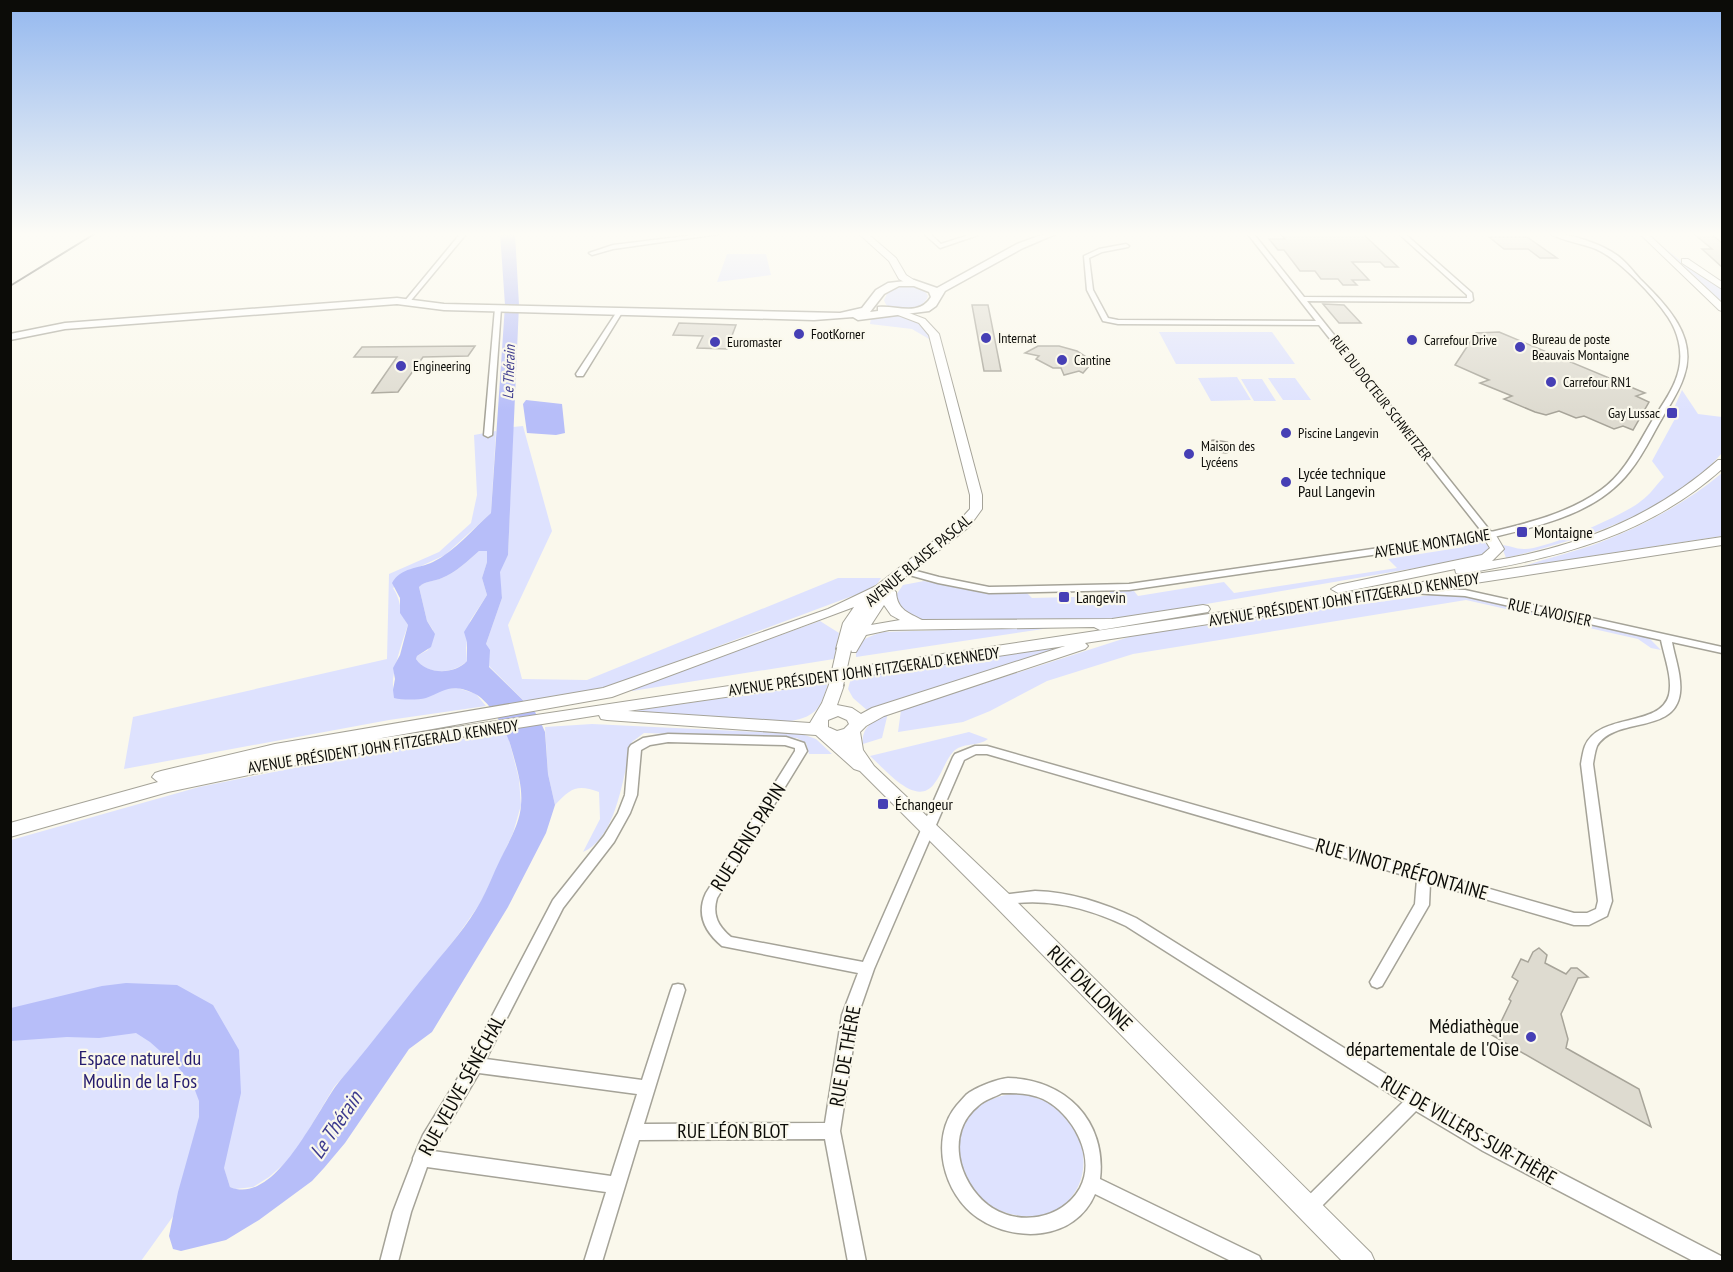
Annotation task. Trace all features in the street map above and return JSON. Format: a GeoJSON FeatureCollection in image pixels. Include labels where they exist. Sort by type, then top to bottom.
{"type":"FeatureCollection","features":[{"type":"Feature","properties":{"kind":"main road"},"geometry":{"type":"LineString","coordinates":[[619,313],[826,316],[862,311],[870,307],[879,292]]}},
{"type":"Feature","properties":{"kind":"main road"},"geometry":{"type":"LineString","coordinates":[[935,292],[936,297]]}},
{"type":"Feature","properties":{"kind":"main road"},"geometry":{"type":"LineString","coordinates":[[10,337],[59,326],[330,306],[387,304],[387,310],[406,303],[500,310],[832,319],[927,308],[940,292]]}},
{"type":"Feature","properties":{"kind":"main road"},"geometry":{"type":"LineString","coordinates":[[1706,292],[1722,308]]}},
{"type":"Feature","properties":{"kind":"main road","name":"AVENUE BLAISE PASCAL"},"geometry":{"type":"LineString","coordinates":[[876,298],[879,307],[922,321],[934,334],[977,502],[975,512],[964,524],[909,572]]}},
{"type":"Feature","properties":{"kind":"main road","name":"AVENUE BLAISE PASCAL"},"geometry":{"type":"LineString","coordinates":[[853,635],[885,590],[972,526],[980,519],[986,507],[978,472],[959,414],[960,397],[944,341],[939,326],[927,316],[927,308]]}},
{"type":"Feature","properties":{"kind":"main road","name":"AVENUE PRÉSIDENT JOHN FITZGERALD KENNEDY"},"geometry":{"type":"LineString","coordinates":[[543,712],[1501,564],[1575,544],[1619,528],[1669,503],[1703,481],[1722,463]]}},
{"type":"Feature","properties":{"kind":"main road"},"geometry":{"type":"LineString","coordinates":[[1338,589],[1487,558],[1497,549],[1489,535]]}},
{"type":"Feature","properties":{"kind":"main road","name":"AVENUE PRÉSIDENT JOHN FITZGERALD KENNEDY"},"geometry":{"type":"LineString","coordinates":[[10,820],[199,767],[331,740],[1123,632],[1722,541]]}},
{"type":"Feature","properties":{"kind":"main road"},"geometry":{"type":"LineString","coordinates":[[543,712],[631,686],[833,612],[885,590],[891,606],[900,615],[914,621],[931,624]]}},
{"type":"Feature","properties":{"kind":"main road"},"geometry":{"type":"LineString","coordinates":[[822,726],[839,685],[853,635],[844,612],[833,612]]}},
{"type":"Feature","properties":{"kind":"main road"},"geometry":{"type":"LineString","coordinates":[[853,635],[883,626],[1141,619]]}},
{"type":"Feature","properties":{"kind":"main road"},"geometry":{"type":"LineString","coordinates":[[543,712],[822,726],[840,736],[852,723],[884,710],[1123,632]]}},
{"type":"Feature","properties":{"kind":"main road"},"geometry":{"type":"LineString","coordinates":[[839,685],[841,699],[852,723]]}},
{"type":"Feature","properties":{"kind":"main road"},"geometry":{"type":"LineString","coordinates":[[822,726],[834,710],[852,723]]}},
{"type":"Feature","properties":{"kind":"main road","name":"AVENUE PRÉSIDENT JOHN FITZGERALD KENNEDY"},"geometry":{"type":"LineString","coordinates":[[10,830],[139,793],[251,767],[494,719]]}},
{"type":"Feature","properties":{"kind":"main road","name":"RUE D'ALLONNE"},"geometry":{"type":"LineString","coordinates":[[852,723],[855,751],[868,770]]}},
{"type":"Feature","properties":{"kind":"main road","name":"RUE D'ALLONNE"},"geometry":{"type":"LineString","coordinates":[[822,726],[1002,900],[1362,1262]]}},
{"type":"Feature","properties":{"kind":"street"},"geometry":{"type":"LineString","coordinates":[[387,304],[406,303],[415,292]]}},
{"type":"Feature","properties":{"kind":"street"},"geometry":{"type":"LineString","coordinates":[[1091,292],[1105,320],[1118,322],[1321,322]]}},
{"type":"Feature","properties":{"kind":"street","name":"RUE DU DOCTEUR SCHWEITZER"},"geometry":{"type":"LineString","coordinates":[[1298,292],[1489,535]]}},
{"type":"Feature","properties":{"kind":"street"},"geometry":{"type":"LineString","coordinates":[[1303,299],[1470,300],[1468,292]]}},
{"type":"Feature","properties":{"kind":"street","name":"AVENUE MONTAIGNE"},"geometry":{"type":"LineString","coordinates":[[909,572],[989,590],[1129,587],[1489,535],[1566,512],[1597,496],[1615,483],[1636,458],[1677,384],[1683,367],[1683,347],[1676,325],[1649,292]]}},
{"type":"Feature","properties":{"kind":"street"},"geometry":{"type":"LineString","coordinates":[[488,435],[500,310]]}},
{"type":"Feature","properties":{"kind":"street"},"geometry":{"type":"LineString","coordinates":[[580,374],[619,313]]}},
{"type":"Feature","properties":{"kind":"street","name":"RUE LAVOISIER"},"geometry":{"type":"LineString","coordinates":[[1375,594],[1429,590],[1465,593],[1722,650]]}},
{"type":"Feature","properties":{"kind":"street","name":"RUE VINOT PRÉFONTAINE"},"geometry":{"type":"LineString","coordinates":[[928,827],[956,762],[969,752],[981,750],[1574,919],[1589,919],[1602,912],[1605,901],[1587,765],[1588,753],[1598,735],[1660,713],[1673,700],[1675,691],[1666,638]]}},
{"type":"Feature","properties":{"kind":"street","name":"RUE VEUVE SÉNÉCHAL"},"geometry":{"type":"LineString","coordinates":[[389,1262],[402,1212],[421,1158],[475,1065],[552,915],[609,839],[624,813],[631,795],[635,748],[656,738],[715,738]]}},
{"type":"Feature","properties":{"kind":"street","name":"RUE DENIS PAPIN"},"geometry":{"type":"LineString","coordinates":[[715,738],[786,741],[796,743],[801,751],[711,897],[707,909],[713,929],[722,938],[734,944],[867,969]]}},
{"type":"Feature","properties":{"kind":"street","name":"RUE DE THÈRE"},"geometry":{"type":"LineString","coordinates":[[857,1262],[832,1131],[850,1015],[867,969],[928,827]]}},
{"type":"Feature","properties":{"kind":"street"},"geometry":{"type":"LineString","coordinates":[[1377,982],[1422,904],[1424,876]]}},
{"type":"Feature","properties":{"kind":"street","name":"RUE DE VILLERS-SUR-THÈRE"},"geometry":{"type":"LineString","coordinates":[[1002,900],[1026,895],[1046,896],[1102,909],[1124,918],[1415,1101],[1506,1155],[1715,1262]]}},
{"type":"Feature","properties":{"kind":"street"},"geometry":{"type":"LineString","coordinates":[[593,1262],[678,990]]}},
{"type":"Feature","properties":{"kind":"street"},"geometry":{"type":"LineString","coordinates":[[475,1065],[647,1088]]}},
{"type":"Feature","properties":{"kind":"street"},"geometry":{"type":"LineString","coordinates":[[1022,1086],[1043,1092],[1063,1103],[1084,1129],[1092,1150],[1090,1183],[1080,1203],[1073,1211],[1054,1222],[1019,1226],[996,1219],[985,1213],[967,1197],[955,1177],[949,1155],[949,1143],[954,1123],[965,1106],[990,1089],[1022,1086]]}},
{"type":"Feature","properties":{"kind":"street"},"geometry":{"type":"LineString","coordinates":[[1308,1208],[1415,1101]]}},
{"type":"Feature","properties":{"kind":"street","name":"RUE LÉON BLOT"},"geometry":{"type":"LineString","coordinates":[[634,1132],[832,1131]]}},
{"type":"Feature","properties":{"kind":"street"},"geometry":{"type":"LineString","coordinates":[[421,1158],[617,1185]]}},
{"type":"Feature","properties":{"kind":"street"},"geometry":{"type":"LineString","coordinates":[[1090,1183],[1253,1262]]}},
{"type":"Feature","properties":{"kind":"green space"},"geometry":{"type":"Polygon","coordinates":[[[888,292],[925,292],[928,296],[920,306],[906,311],[892,309],[884,300],[888,292]]]}},
{"type":"Feature","properties":{"kind":"green space"},"geometry":{"type":"Polygon","coordinates":[[[1711,292],[1722,292],[1722,302],[1711,292]]]}},
{"type":"Feature","properties":{"kind":"green space"},"geometry":{"type":"Polygon","coordinates":[[[888,314],[914,321],[933,339],[912,329],[870,324],[871,318],[888,314]]]}},
{"type":"Feature","properties":{"kind":"green space"},"geometry":{"type":"Polygon","coordinates":[[[1159,332],[1272,332],[1295,364],[1176,364],[1159,332]]]}},
{"type":"Feature","properties":{"kind":"green space"},"geometry":{"type":"Polygon","coordinates":[[[1237,377],[1251,400],[1211,401],[1198,378],[1237,377]]]}},
{"type":"Feature","properties":{"kind":"green space"},"geometry":{"type":"Polygon","coordinates":[[[1268,378],[1295,378],[1311,400],[1283,400],[1268,378]]]}},
{"type":"Feature","properties":{"kind":"green space"},"geometry":{"type":"Polygon","coordinates":[[[1241,379],[1262,379],[1276,401],[1254,401],[1241,379]]]}},
{"type":"Feature","properties":{"kind":"green space"},"geometry":{"type":"Polygon","coordinates":[[[1682,390],[1698,414],[1722,417],[1722,453],[1701,474],[1677,492],[1623,521],[1594,533],[1506,558],[1501,545],[1524,549],[1534,548],[1566,538],[1602,523],[1647,496],[1664,477],[1652,461],[1677,415],[1674,408],[1682,390]]]}},
{"type":"Feature","properties":{"kind":"green space"},"geometry":{"type":"Polygon","coordinates":[[[523,426],[552,531],[508,625],[522,679],[587,680],[838,578],[881,578],[877,584],[863,592],[614,685],[533,702],[524,701],[489,666],[486,644],[502,598],[499,572],[508,555],[513,427],[523,426]]]}},
{"type":"Feature","properties":{"kind":"green space"},"geometry":{"type":"Polygon","coordinates":[[[496,431],[491,513],[445,555],[419,567],[393,588],[408,625],[393,680],[394,688],[400,699],[424,698],[441,689],[458,688],[476,694],[486,706],[389,720],[124,769],[133,717],[387,659],[389,574],[439,552],[471,523],[477,495],[474,435],[496,431]]]}},
{"type":"Feature","properties":{"kind":"green space"},"geometry":{"type":"Polygon","coordinates":[[[1722,473],[1722,536],[1521,567],[1591,546],[1633,528],[1679,504],[1722,473]]]}},
{"type":"Feature","properties":{"kind":"green space"},"geometry":{"type":"Polygon","coordinates":[[[1482,541],[1490,547],[1484,554],[1470,559],[1148,614],[1105,619],[920,620],[903,611],[896,595],[903,585],[924,581],[988,594],[1026,592],[1032,598],[1111,596],[1109,590],[1134,591],[1138,596],[1224,582],[1234,593],[1397,568],[1388,559],[1464,547],[1459,543],[1482,541]]]}},
{"type":"Feature","properties":{"kind":"green space"},"geometry":{"type":"Polygon","coordinates":[[[479,551],[487,551],[487,562],[482,578],[487,595],[470,621],[466,648],[467,661],[455,669],[434,671],[416,659],[428,650],[433,630],[427,621],[419,587],[452,573],[479,551]]]}},
{"type":"Feature","properties":{"kind":"green space"},"geometry":{"type":"Polygon","coordinates":[[[1438,594],[1460,595],[1642,636],[1650,639],[1661,650],[1651,648],[1638,639],[1466,600],[1133,654],[1047,681],[990,711],[963,722],[898,732],[901,710],[1135,635],[1438,594]]]}},
{"type":"Feature","properties":{"kind":"green space"},"geometry":{"type":"Polygon","coordinates":[[[820,621],[839,633],[834,659],[632,691],[632,688],[820,621]]]}},
{"type":"Feature","properties":{"kind":"green space"},"geometry":{"type":"Polygon","coordinates":[[[1063,626],[856,657],[858,646],[864,640],[884,632],[1063,626]]]}},
{"type":"Feature","properties":{"kind":"green space"},"geometry":{"type":"Polygon","coordinates":[[[1059,646],[1061,648],[868,711],[853,698],[848,689],[851,678],[1059,646]]]}},
{"type":"Feature","properties":{"kind":"green space"},"geometry":{"type":"Polygon","coordinates":[[[828,683],[815,711],[804,718],[786,722],[625,712],[828,683]]]}},
{"type":"Feature","properties":{"kind":"green space"},"geometry":{"type":"Polygon","coordinates":[[[888,713],[882,738],[863,744],[866,729],[873,721],[888,713]]]}},
{"type":"Feature","properties":{"kind":"green space"},"geometry":{"type":"Polygon","coordinates":[[[592,724],[802,734],[816,739],[832,754],[809,754],[806,743],[797,738],[644,733],[632,742],[622,788],[604,834],[594,845],[583,852],[600,819],[599,792],[585,788],[575,789],[555,805],[548,774],[545,727],[592,724]]]}},
{"type":"Feature","properties":{"kind":"green space","name":"Espace naturel du Moulin de la Fos"},"geometry":{"type":"Polygon","coordinates":[[[507,732],[519,779],[521,805],[513,833],[481,902],[458,935],[367,1050],[334,1087],[293,1156],[269,1177],[253,1187],[235,1189],[230,1187],[224,1169],[174,1215],[141,1261],[11,1262],[11,840],[199,787],[353,756],[507,732]]]}},
{"type":"Feature","properties":{"kind":"green space"},"geometry":{"type":"Polygon","coordinates":[[[969,732],[988,739],[953,752],[934,784],[927,790],[919,792],[901,784],[870,756],[969,732]]]}},
{"type":"Feature","properties":{"kind":"green space"},"geometry":{"type":"Polygon","coordinates":[[[1020,1093],[1049,1103],[1068,1119],[1076,1131],[1084,1158],[1079,1185],[1072,1197],[1056,1210],[1032,1217],[997,1209],[977,1195],[964,1176],[958,1154],[960,1133],[971,1114],[990,1100],[1020,1093]]]}},
{"type":"Feature","properties":{"kind":"water","name":"Le Thérain"},"geometry":{"type":"Polygon","coordinates":[[[504,292],[518,292],[508,555],[500,572],[502,598],[486,644],[490,650],[489,667],[535,712],[545,732],[548,774],[555,805],[546,833],[508,907],[432,1032],[409,1049],[345,1143],[324,1168],[312,1181],[259,1220],[226,1240],[181,1251],[173,1249],[169,1236],[178,1192],[199,1117],[199,1101],[193,1085],[177,1066],[136,1033],[99,1038],[67,1037],[11,1041],[11,1008],[102,986],[126,983],[177,985],[213,1005],[239,1050],[241,1093],[224,1168],[230,1187],[248,1189],[265,1182],[281,1168],[296,1149],[333,1090],[470,918],[484,896],[518,819],[521,790],[511,747],[497,716],[485,702],[473,693],[453,688],[423,699],[394,698],[393,690],[395,679],[393,668],[400,655],[408,625],[400,613],[400,598],[392,583],[405,571],[433,562],[449,552],[491,513],[504,292]],[[479,551],[452,573],[419,587],[427,621],[435,634],[431,647],[416,659],[427,668],[448,671],[462,666],[467,661],[467,642],[464,632],[487,595],[482,578],[487,562],[487,551],[479,551]]]}},
{"type":"Feature","properties":{"kind":"water"},"geometry":{"type":"Polygon","coordinates":[[[526,400],[562,404],[565,433],[556,435],[527,433],[523,404],[526,400]]]}},
{"type":"Feature","properties":{"kind":"building"},"geometry":{"type":"Polygon","coordinates":[[[1323,304],[1344,305],[1361,323],[1339,323],[1323,304]]]}},
{"type":"Feature","properties":{"kind":"building","name":"Internat"},"geometry":{"type":"Polygon","coordinates":[[[972,305],[988,305],[1001,371],[984,371],[972,305]]]}},
{"type":"Feature","properties":{"kind":"building","name":"Euromaster"},"geometry":{"type":"Polygon","coordinates":[[[679,323],[736,325],[727,349],[697,348],[703,336],[673,335],[679,323]]]}},
{"type":"Feature","properties":{"kind":"building","name":"Carrefour RN1"},"geometry":{"type":"Polygon","coordinates":[[[1499,332],[1645,393],[1636,396],[1649,402],[1633,430],[1623,426],[1614,429],[1584,416],[1576,418],[1559,411],[1546,415],[1535,412],[1504,399],[1512,396],[1480,383],[1489,380],[1455,365],[1476,333],[1499,332]]]}},
{"type":"Feature","properties":{"kind":"building","name":"Engineering"},"geometry":{"type":"Polygon","coordinates":[[[475,346],[468,356],[423,357],[398,392],[372,393],[397,357],[354,357],[362,347],[475,346]]]}},
{"type":"Feature","properties":{"kind":"building","name":"Cantine"},"geometry":{"type":"Polygon","coordinates":[[[1038,346],[1059,346],[1077,351],[1091,360],[1090,365],[1083,373],[1079,371],[1064,375],[1061,368],[1053,368],[1036,359],[1039,356],[1025,353],[1038,346]]]}},
{"type":"Feature","properties":{"kind":"building"},"geometry":{"type":"Polygon","coordinates":[[[1213,440],[1227,442],[1238,449],[1226,453],[1212,451],[1203,443],[1213,440]]]}},
{"type":"Feature","properties":{"kind":"building","name":"Médiathèque départementale de l'Oise"},"geometry":{"type":"Polygon","coordinates":[[[1539,948],[1547,955],[1545,963],[1566,974],[1571,968],[1577,968],[1588,977],[1578,978],[1561,1014],[1568,1039],[1566,1048],[1639,1089],[1651,1127],[1490,1034],[1495,1026],[1498,1028],[1511,1001],[1509,999],[1518,981],[1512,977],[1521,959],[1528,962],[1533,952],[1539,948]]]}},
{"type":"Feature","properties":{"kind":"place","name":"FootKorner"},"geometry":{"type":"Point","coordinates":[799,334]}},
{"type":"Feature","properties":{"kind":"place","name":"Internat"},"geometry":{"type":"Point","coordinates":[986,338]}},
{"type":"Feature","properties":{"kind":"place","name":"Carrefour Drive"},"geometry":{"type":"Point","coordinates":[1412,340]}},
{"type":"Feature","properties":{"kind":"place","name":"Euromaster"},"geometry":{"type":"Point","coordinates":[715,342]}},
{"type":"Feature","properties":{"kind":"place","name":"Bureau de poste Beauvais Montaigne"},"geometry":{"type":"Point","coordinates":[1520,347]}},
{"type":"Feature","properties":{"kind":"place","name":"Cantine"},"geometry":{"type":"Point","coordinates":[1062,360]}},
{"type":"Feature","properties":{"kind":"place","name":"Engineering"},"geometry":{"type":"Point","coordinates":[401,366]}},
{"type":"Feature","properties":{"kind":"place","name":"Carrefour RN1"},"geometry":{"type":"Point","coordinates":[1551,382]}},
{"type":"Feature","properties":{"kind":"place","name":"Gay Lussac"},"geometry":{"type":"Point","coordinates":[1672,413]}},
{"type":"Feature","properties":{"kind":"place","name":"Piscine Langevin"},"geometry":{"type":"Point","coordinates":[1286,433]}},
{"type":"Feature","properties":{"kind":"place","name":"Maison des Lycéens"},"geometry":{"type":"Point","coordinates":[1189,454]}},
{"type":"Feature","properties":{"kind":"place","name":"Lycée technique Paul Langevin"},"geometry":{"type":"Point","coordinates":[1286,482]}},
{"type":"Feature","properties":{"kind":"place","name":"Montaigne"},"geometry":{"type":"Point","coordinates":[1522,532]}},
{"type":"Feature","properties":{"kind":"place","name":"Langevin"},"geometry":{"type":"Point","coordinates":[1064,597]}},
{"type":"Feature","properties":{"kind":"place","name":"Échangeur"},"geometry":{"type":"Point","coordinates":[883,804]}},
{"type":"Feature","properties":{"kind":"place","name":"Médiathèque départementale de l'Oise"},"geometry":{"type":"Point","coordinates":[1531,1037]}}]}
